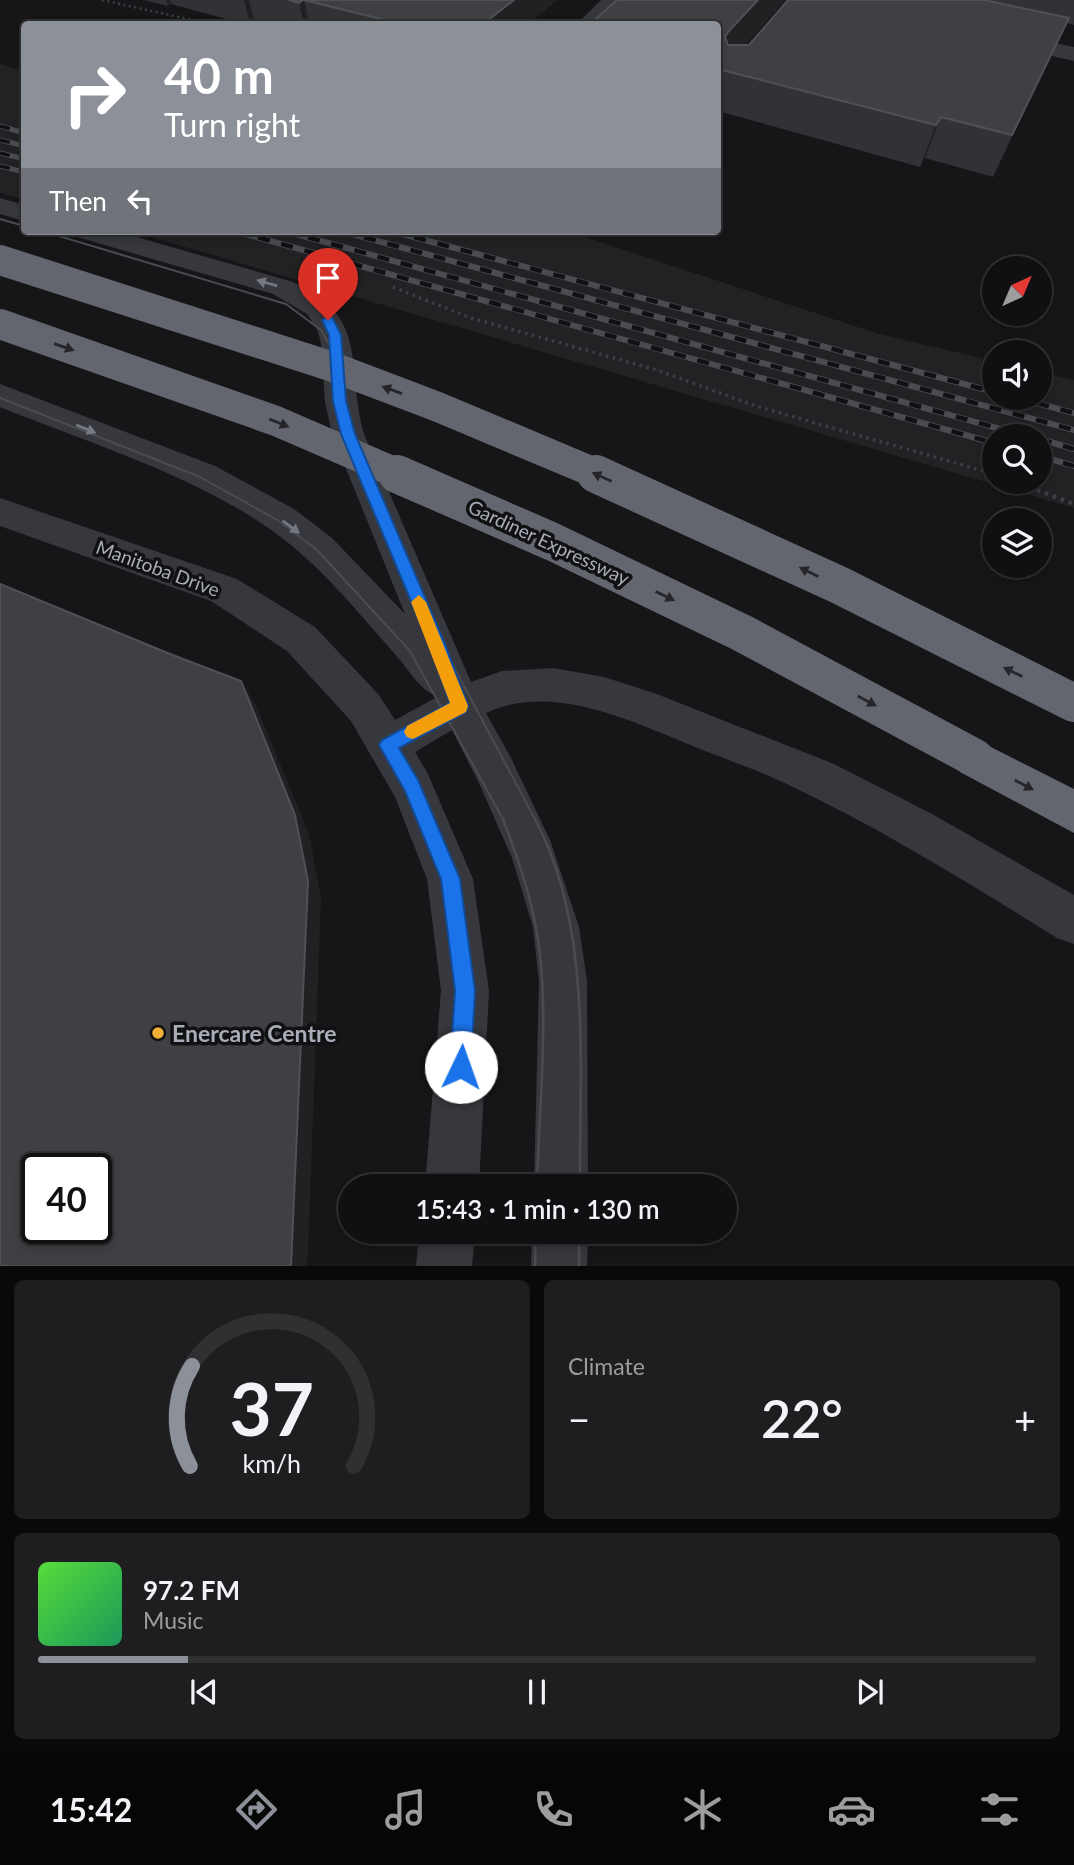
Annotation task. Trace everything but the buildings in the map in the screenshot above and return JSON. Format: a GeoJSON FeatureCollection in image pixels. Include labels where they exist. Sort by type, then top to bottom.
{"type":"FeatureCollection","features":[{"type":"Feature","properties":{"kind":"highway"},"geometry":{"type":"LineString","coordinates":[[0,260],[281,350],[436,406],[785,559],[1074,703]]}},
{"type":"Feature","properties":{"kind":"highway","name":"Gardiner Expressway"},"geometry":{"type":"LineString","coordinates":[[0,324],[276,421],[553,542],[742,634],[1074,812]]}},
{"type":"Feature","properties":{"kind":"street"},"geometry":{"type":"LineString","coordinates":[[590,21],[613,0]]}},
{"type":"Feature","properties":{"kind":"street"},"geometry":{"type":"LineString","coordinates":[[979,33],[1074,54]]}},
{"type":"Feature","properties":{"kind":"street"},"geometry":{"type":"LineString","coordinates":[[0,206],[21,212]]}},
{"type":"Feature","properties":{"kind":"street"},"geometry":{"type":"LineString","coordinates":[[101,235],[283,288],[304,296],[328,320],[335,335],[340,401],[348,434],[437,644],[460,706],[495,770],[534,856],[556,927],[563,981],[561,1174]]}},
{"type":"Feature","properties":{"kind":"street"},"geometry":{"type":"LineString","coordinates":[[0,395],[203,475],[282,519],[319,548],[414,649],[460,706]]}},
{"type":"Feature","properties":{"kind":"street","name":"Manitoba Drive"},"geometry":{"type":"LineString","coordinates":[[0,512],[224,590],[301,639],[365,708],[412,786],[450,879],[465,991],[453,1174]]}},
{"type":"Feature","properties":{"kind":"street"},"geometry":{"type":"LineString","coordinates":[[388,745],[460,706],[500,689],[551,684],[602,695],[660,714],[817,777],[943,843],[1074,921]]}},
{"type":"Feature","properties":{"kind":"street"},"geometry":{"type":"LineString","coordinates":[[444,1266],[446,1244]]}},
{"type":"Feature","properties":{"kind":"street"},"geometry":{"type":"LineString","coordinates":[[559,1266],[560,1244]]}},
{"type":"Feature","properties":{"kind":"path"},"geometry":{"type":"LineString","coordinates":[[102,0],[197,21]]}},
{"type":"Feature","properties":{"kind":"path"},"geometry":{"type":"LineString","coordinates":[[393,287],[471,318],[657,370],[756,406],[982,471]]}},
{"type":"Feature","properties":{"kind":"path"},"geometry":{"type":"LineString","coordinates":[[1047,494],[1074,504]]}},
{"type":"Feature","properties":{"kind":"shaded area"},"geometry":{"type":"Polygon","coordinates":[[[0,64],[21,70],[21,199],[0,193],[0,64]]]}},
{"type":"Feature","properties":{"kind":"shaded area"},"geometry":{"type":"Polygon","coordinates":[[[145,235],[579,235],[879,334],[982,358],[982,410],[1052,410],[1052,375],[1074,380],[1074,508],[1026,494],[1052,494],[1052,424],[982,424],[982,481],[145,235]]]}},
{"type":"Feature","properties":{"kind":"tram line"},"geometry":{"type":"LineString","coordinates":[[0,219],[21,225]]}},
{"type":"Feature","properties":{"kind":"tram line"},"geometry":{"type":"LineString","coordinates":[[55,235],[286,304],[321,330],[337,358],[351,432],[440,641],[535,820]]}},
{"type":"Feature","properties":{"kind":"tram line"},"geometry":{"type":"LineString","coordinates":[[0,398],[200,477],[279,521],[317,550],[410,651],[503,820]]}},
{"type":"Feature","properties":{"kind":"tram line"},"geometry":{"type":"LineString","coordinates":[[503,820],[531,904],[541,962],[543,1059],[538,1174]]}},
{"type":"Feature","properties":{"kind":"tram line"},"geometry":{"type":"LineString","coordinates":[[535,820],[554,861],[574,952],[581,1046],[580,1174]]}},
{"type":"Feature","properties":{"kind":"tram line"},"geometry":{"type":"LineString","coordinates":[[535,1266],[536,1244]]}},
{"type":"Feature","properties":{"kind":"tram line"},"geometry":{"type":"LineString","coordinates":[[579,1244],[579,1266]]}},
{"type":"Feature","properties":{"kind":"railway"},"geometry":{"type":"LineString","coordinates":[[0,126],[21,132]]}},
{"type":"Feature","properties":{"kind":"railway"},"geometry":{"type":"LineString","coordinates":[[0,140],[21,145]]}},
{"type":"Feature","properties":{"kind":"railway"},"geometry":{"type":"LineString","coordinates":[[0,153],[21,158]]}},
{"type":"Feature","properties":{"kind":"railway"},"geometry":{"type":"LineString","coordinates":[[0,166],[21,171]]}},
{"type":"Feature","properties":{"kind":"railway"},"geometry":{"type":"LineString","coordinates":[[249,235],[982,440]]}},
{"type":"Feature","properties":{"kind":"railway"},"geometry":{"type":"LineString","coordinates":[[299,235],[983,424]]}},
{"type":"Feature","properties":{"kind":"railway"},"geometry":{"type":"LineString","coordinates":[[356,235],[1074,430]]}},
{"type":"Feature","properties":{"kind":"railway"},"geometry":{"type":"LineString","coordinates":[[406,235],[982,389]]}},
{"type":"Feature","properties":{"kind":"railway"},"geometry":{"type":"LineString","coordinates":[[1052,407],[1074,413]]}},
{"type":"Feature","properties":{"kind":"railway"},"geometry":{"type":"LineString","coordinates":[[1052,443],[1074,449]]}},
{"type":"Feature","properties":{"kind":"railway"},"geometry":{"type":"LineString","coordinates":[[1052,460],[1074,466]]}},
{"type":"Feature","properties":{"kind":"slow traffic"},"geometry":{"type":"LineString","coordinates":[[413,732],[460,706],[419,602]]}},
{"type":"Feature","properties":{"kind":"place","name":"Enercare Centre"},"geometry":{"type":"Point","coordinates":[158,1033]}},
{"type":"Feature","properties":{"kind":"route"},"geometry":{"type":"LineString","coordinates":[[328,320],[335,335],[340,401],[348,434],[437,644],[460,706],[388,745],[412,786],[450,879],[465,991],[461,1067]]}}]}
